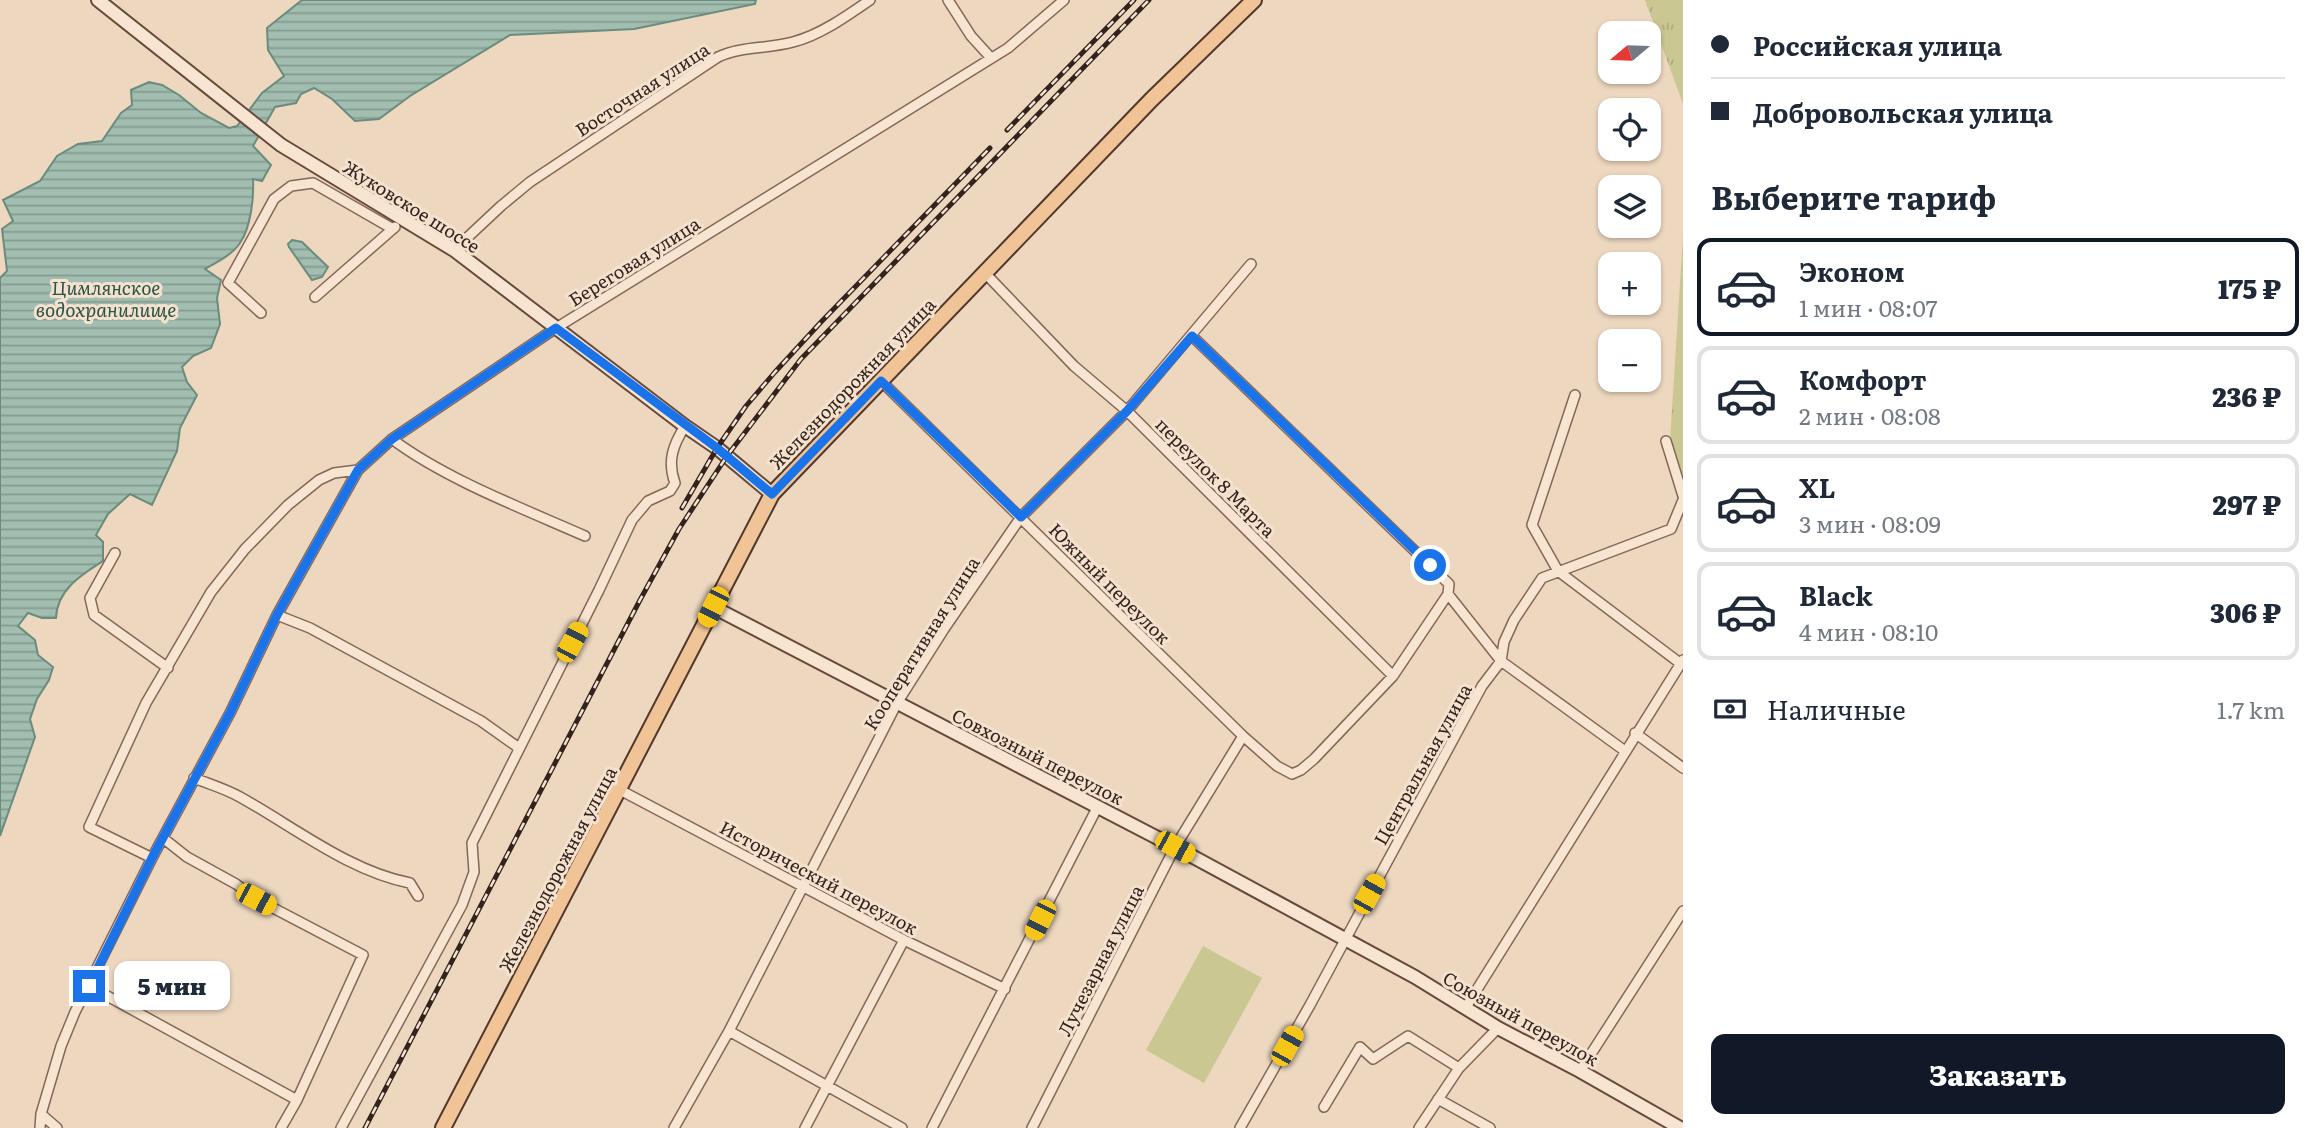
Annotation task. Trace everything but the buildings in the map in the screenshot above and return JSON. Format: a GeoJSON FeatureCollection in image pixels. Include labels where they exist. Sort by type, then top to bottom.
{"type":"FeatureCollection","features":[{"type":"Feature","properties":{"kind":"main road","name":"Железнодорожная улица"},"geometry":{"type":"LineString","coordinates":[[443,1128],[772,494],[1151,100],[1254,0]]}},
{"type":"Feature","properties":{"kind":"street","name":"Жуковское шоссе"},"geometry":{"type":"LineString","coordinates":[[98,0],[281,145],[454,250],[717,448],[772,494]]}},
{"type":"Feature","properties":{"kind":"street","name":"Восточная улица"},"geometry":{"type":"LineString","coordinates":[[454,250],[530,182],[718,57],[732,50],[775,46],[806,38],[870,0]]}},
{"type":"Feature","properties":{"kind":"street"},"geometry":{"type":"LineString","coordinates":[[948,0],[971,36],[991,58]]}},
{"type":"Feature","properties":{"kind":"street","name":"Береговая улица"},"geometry":{"type":"LineString","coordinates":[[152,858],[89,827],[146,703],[211,592],[245,549],[288,505],[319,480],[334,473],[358,470],[392,439],[556,328],[1008,48],[1064,0]]}},
{"type":"Feature","properties":{"kind":"street"},"geometry":{"type":"LineString","coordinates":[[261,313],[228,283],[274,199],[291,186],[313,183],[393,229]]}},
{"type":"Feature","properties":{"kind":"street"},"geometry":{"type":"LineString","coordinates":[[315,297],[404,220]]}},
{"type":"Feature","properties":{"kind":"street","name":"Кооперативная улица"},"geometry":{"type":"LineString","coordinates":[[674,1128],[729,1031],[897,703],[944,628],[1021,517],[1127,411],[1251,264]]}},
{"type":"Feature","properties":{"kind":"street","name":"переулок 8 Марта"},"geometry":{"type":"LineString","coordinates":[[985,273],[1074,366],[1127,411],[1393,676]]}},
{"type":"Feature","properties":{"kind":"street"},"geometry":{"type":"LineString","coordinates":[[1192,336],[1448,589],[1501,661],[1625,751]]}},
{"type":"Feature","properties":{"kind":"street","name":"Южный переулок"},"geometry":{"type":"LineString","coordinates":[[881,381],[1243,736],[1277,766],[1292,774],[1301,770],[1393,676]]}},
{"type":"Feature","properties":{"kind":"street"},"geometry":{"type":"LineString","coordinates":[[1465,1007],[1682,662],[1558,571],[1532,526],[1575,395]]}},
{"type":"Feature","properties":{"kind":"street"},"geometry":{"type":"LineString","coordinates":[[341,1128],[462,905],[474,872],[472,843],[632,520],[648,501],[670,491],[675,483],[671,474],[671,457],[674,444],[685,426]]}},
{"type":"Feature","properties":{"kind":"street"},"geometry":{"type":"LineString","coordinates":[[392,439],[407,450],[471,484],[584,536]]}},
{"type":"Feature","properties":{"kind":"street"},"geometry":{"type":"LineString","coordinates":[[1666,442],[1683,498]]}},
{"type":"Feature","properties":{"kind":"street"},"geometry":{"type":"LineString","coordinates":[[40,1128],[41,1114],[61,1046],[75,1012],[152,858],[230,713],[277,615],[358,470]]}},
{"type":"Feature","properties":{"kind":"street","name":"Центральная улица"},"geometry":{"type":"LineString","coordinates":[[1240,1128],[1482,686],[1501,661],[1504,642],[1514,620],[1542,578],[1671,529],[1683,498]]}},
{"type":"Feature","properties":{"kind":"street"},"geometry":{"type":"LineString","coordinates":[[115,553],[90,598],[94,615],[168,668]]}},
{"type":"Feature","properties":{"kind":"street"},"geometry":{"type":"LineString","coordinates":[[1393,676],[1448,589]]}},
{"type":"Feature","properties":{"kind":"street","name":"Совхозный переулок"},"geometry":{"type":"LineString","coordinates":[[713,607],[1098,806],[1344,940]]}},
{"type":"Feature","properties":{"kind":"street"},"geometry":{"type":"LineString","coordinates":[[277,615],[310,628],[481,721],[519,748]]}},
{"type":"Feature","properties":{"kind":"street"},"geometry":{"type":"LineString","coordinates":[[1635,733],[1683,768]]}},
{"type":"Feature","properties":{"kind":"street","name":"Лучезарная улица"},"geometry":{"type":"LineString","coordinates":[[1032,1128],[1175,847],[1243,736]]}},
{"type":"Feature","properties":{"kind":"street"},"geometry":{"type":"LineString","coordinates":[[194,778],[237,795],[328,850],[392,879],[410,883],[418,896]]}},
{"type":"Feature","properties":{"kind":"street","name":"Исторический переулок"},"geometry":{"type":"LineString","coordinates":[[620,790],[904,940],[1005,989]]}},
{"type":"Feature","properties":{"kind":"street"},"geometry":{"type":"LineString","coordinates":[[932,1128],[1098,806]]}},
{"type":"Feature","properties":{"kind":"street"},"geometry":{"type":"LineString","coordinates":[[163,838],[187,857],[236,884],[256,899],[363,955],[297,1100],[281,1128]]}},
{"type":"Feature","properties":{"kind":"street"},"geometry":{"type":"LineString","coordinates":[[1580,1071],[1683,911]]}},
{"type":"Feature","properties":{"kind":"street"},"geometry":{"type":"LineString","coordinates":[[805,1128],[904,940]]}},
{"type":"Feature","properties":{"kind":"street","name":"Союзный переулок"},"geometry":{"type":"LineString","coordinates":[[1344,940],[1415,977],[1498,1028],[1680,1128]]}},
{"type":"Feature","properties":{"kind":"street"},"geometry":{"type":"LineString","coordinates":[[89,986],[297,1100]]}},
{"type":"Feature","properties":{"kind":"street"},"geometry":{"type":"LineString","coordinates":[[1419,1128],[1460,1068],[1498,1028]]}},
{"type":"Feature","properties":{"kind":"street"},"geometry":{"type":"LineString","coordinates":[[729,1031],[902,1128]]}},
{"type":"Feature","properties":{"kind":"street"},"geometry":{"type":"LineString","coordinates":[[1324,1107],[1360,1047],[1373,1059],[1408,1035],[1460,1068]]}},
{"type":"Feature","properties":{"kind":"street"},"geometry":{"type":"LineString","coordinates":[[1438,1099],[1490,1128]]}},
{"type":"Feature","properties":{"kind":"street"},"geometry":{"type":"LineString","coordinates":[[41,1114],[57,1128]]}},
{"type":"Feature","properties":{"kind":"street"},"geometry":{"type":"LineString","coordinates":[[1680,1128],[1683,1123]]}},
{"type":"Feature","properties":{"kind":"green space"},"geometry":{"type":"Polygon","coordinates":[[[1645,0],[1683,0],[1683,104],[1661,44],[1661,21],[1653,21],[1645,0]]]}},
{"type":"Feature","properties":{"kind":"green space"},"geometry":{"type":"Polygon","coordinates":[[[1683,236],[1683,480],[1670,440],[1683,236]]]}},
{"type":"Feature","properties":{"kind":"green space"},"geometry":{"type":"Polygon","coordinates":[[[1203,946],[1262,978],[1204,1083],[1146,1050],[1203,946]]]}},
{"type":"Feature","properties":{"kind":"water","name":"Цимлянское водохранилище"},"geometry":{"type":"Polygon","coordinates":[[[302,0],[756,0],[755,4],[634,29],[510,35],[410,96],[379,119],[355,121],[332,99],[314,88],[301,94],[296,103],[275,107],[253,146],[271,165],[262,181],[253,179],[251,212],[244,236],[233,251],[205,269],[221,280],[217,298],[220,324],[211,348],[193,356],[182,367],[187,382],[197,395],[180,428],[177,451],[152,505],[130,494],[108,514],[96,535],[103,542],[103,561],[66,591],[57,608],[56,618],[42,618],[28,613],[18,626],[35,640],[38,655],[53,667],[30,719],[35,737],[0,836],[0,278],[7,271],[2,229],[13,221],[3,200],[40,181],[57,156],[78,144],[102,141],[121,113],[132,105],[131,90],[149,82],[162,85],[201,113],[229,128],[237,126],[262,93],[284,76],[268,50],[267,28],[302,0]]]}},
{"type":"Feature","properties":{"kind":"water"},"geometry":{"type":"Polygon","coordinates":[[[292,240],[302,242],[328,267],[322,277],[312,280],[289,247],[288,244],[292,240]]]}},
{"type":"Feature","properties":{"kind":"railway"},"geometry":{"type":"LineString","coordinates":[[1007,130],[1134,0]]}},
{"type":"Feature","properties":{"kind":"railway"},"geometry":{"type":"LineString","coordinates":[[365,1128],[640,600],[679,529],[727,456],[801,359],[1149,0]]}},
{"type":"Feature","properties":{"kind":"railway"},"geometry":{"type":"LineString","coordinates":[[682,508],[717,448],[746,406],[775,372],[990,148]]}},
{"type":"Feature","properties":{"kind":"route"},"geometry":{"type":"LineString","coordinates":[[89,986],[152,858],[230,713],[277,615],[358,470],[392,439],[556,328],[717,448],[772,494],[881,381],[1021,517],[1127,411],[1192,336],[1430,565]]}}]}
